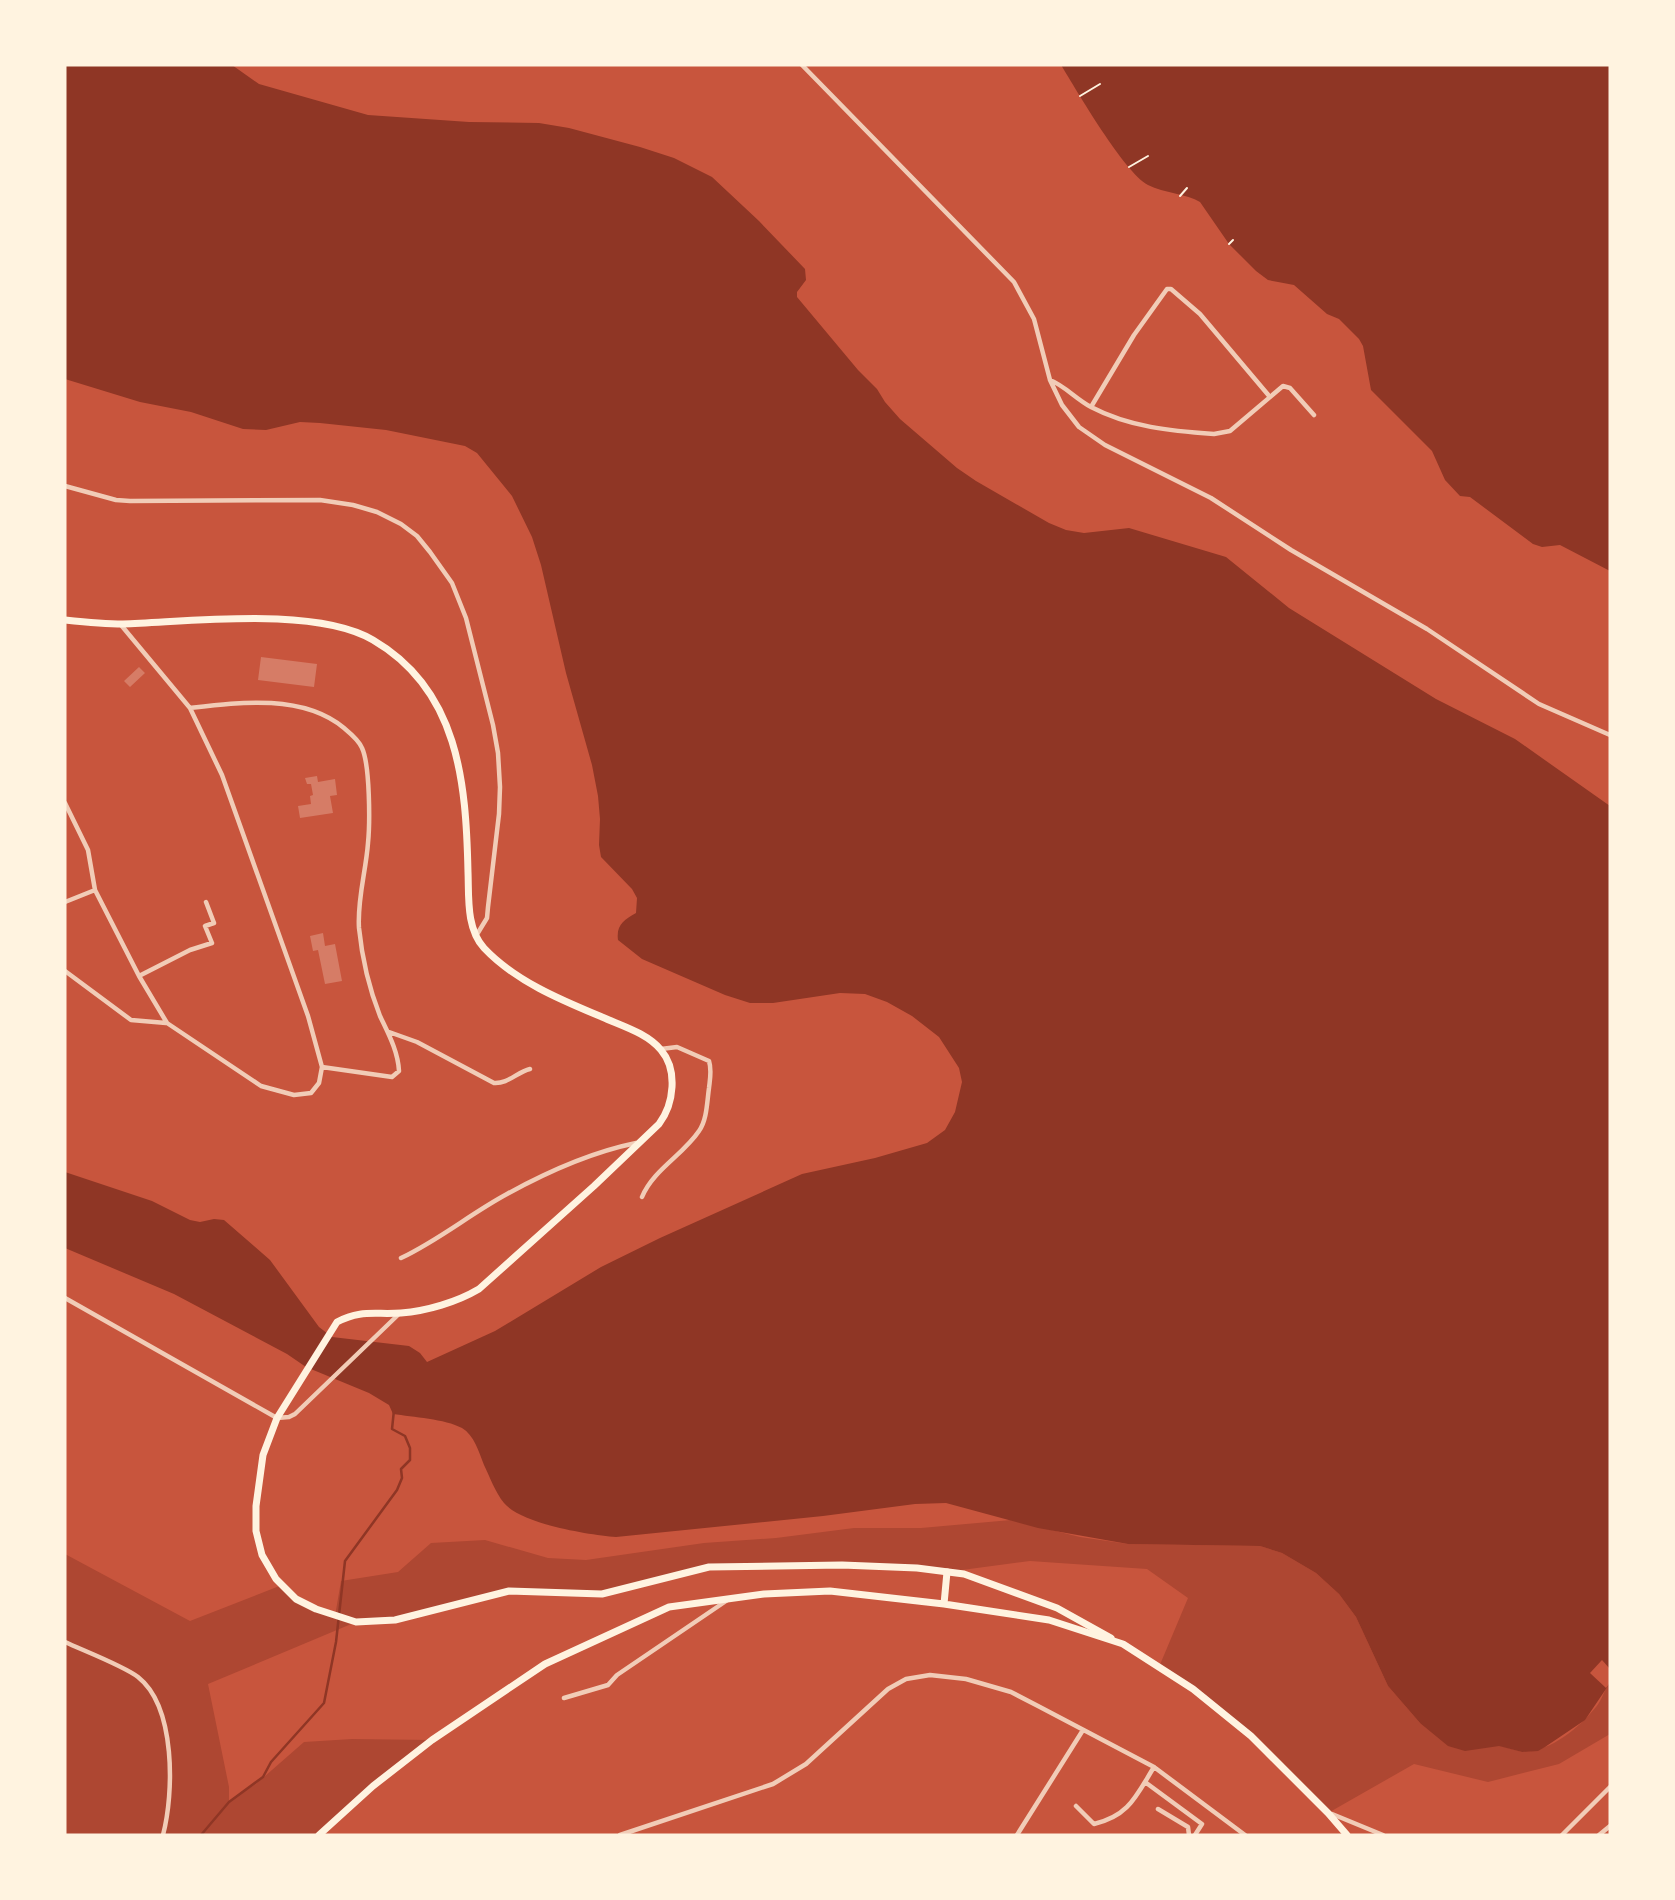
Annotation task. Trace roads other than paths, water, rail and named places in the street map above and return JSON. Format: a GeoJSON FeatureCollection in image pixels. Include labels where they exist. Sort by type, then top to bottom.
{"type":"FeatureCollection","features":[{"type":"Feature","properties":{"kind":"main road"},"geometry":{"type":"LineString","coordinates":[[65,620],[121,624],[196,620],[305,621],[359,633],[395,655],[418,675],[432,694],[453,742],[466,811],[469,905],[475,937],[510,970],[565,1001],[648,1038],[661,1049],[671,1072],[671,1100],[666,1114],[641,1142],[479,1289],[463,1298],[400,1313],[354,1314],[337,1322],[277,1418],[263,1455],[258,1482],[256,1531],[262,1555],[276,1579],[296,1598],[316,1609],[356,1622],[395,1620],[509,1591],[602,1594],[709,1567],[842,1565],[917,1568],[964,1574],[1057,1608],[1123,1644],[1193,1689],[1251,1736],[1347,1835]]}},
{"type":"Feature","properties":{"kind":"main road"},"geometry":{"type":"LineString","coordinates":[[944,1604],[947,1572]]}},
{"type":"Feature","properties":{"kind":"main road"},"geometry":{"type":"LineString","coordinates":[[320,1835],[373,1786],[432,1740],[545,1664],[669,1607],[732,1597],[830,1591],[1049,1620],[1123,1644]]}},
{"type":"Feature","properties":{"kind":"street"},"geometry":{"type":"LineString","coordinates":[[802,65],[1014,282],[1034,319],[1050,380],[1062,405],[1079,427],[1105,445],[1211,498],[1292,550],[1427,629],[1539,704],[1610,735]]}},
{"type":"Feature","properties":{"kind":"street"},"geometry":{"type":"LineString","coordinates":[[1091,407],[1167,289],[1171,289],[1199,314],[1270,397]]}},
{"type":"Feature","properties":{"kind":"street"},"geometry":{"type":"LineString","coordinates":[[1050,380],[1061,384],[1073,397],[1091,407],[1115,419],[1142,426],[1213,434],[1230,430],[1279,388],[1290,388],[1314,415]]}},
{"type":"Feature","properties":{"kind":"street"},"geometry":{"type":"LineString","coordinates":[[65,486],[116,500],[130,501],[320,500],[377,512],[417,536],[452,583],[466,618],[494,725],[500,787],[499,814],[487,918],[475,937]]}},
{"type":"Feature","properties":{"kind":"street"},"geometry":{"type":"LineString","coordinates":[[65,803],[88,849],[95,890],[139,976],[167,1023],[261,1086],[294,1095],[311,1093],[319,1083],[322,1067],[308,1016],[222,775],[190,708],[121,624]]}},
{"type":"Feature","properties":{"kind":"street"},"geometry":{"type":"LineString","coordinates":[[190,708],[243,704],[297,706],[331,717],[351,733],[362,747],[366,763],[368,843],[359,926],[369,984],[389,1032],[399,1066],[398,1073],[392,1077],[322,1067]]}},
{"type":"Feature","properties":{"kind":"street"},"geometry":{"type":"LineString","coordinates":[[65,902],[95,890]]}},
{"type":"Feature","properties":{"kind":"street"},"geometry":{"type":"LineString","coordinates":[[139,976],[190,950],[212,943],[205,926],[214,923],[206,902]]}},
{"type":"Feature","properties":{"kind":"street"},"geometry":{"type":"LineString","coordinates":[[65,971],[131,1020],[167,1023]]}},
{"type":"Feature","properties":{"kind":"street"},"geometry":{"type":"LineString","coordinates":[[389,1032],[417,1042],[495,1083],[502,1083],[530,1069]]}},
{"type":"Feature","properties":{"kind":"street"},"geometry":{"type":"LineString","coordinates":[[642,1198],[648,1184],[698,1133],[705,1116],[708,1093],[711,1067],[709,1061],[677,1047],[661,1049]]}},
{"type":"Feature","properties":{"kind":"street"},"geometry":{"type":"LineString","coordinates":[[401,1258],[430,1244],[505,1195],[537,1179],[613,1148],[641,1142]]}},
{"type":"Feature","properties":{"kind":"street"},"geometry":{"type":"LineString","coordinates":[[65,1298],[277,1418],[289,1418],[306,1405],[400,1313]]}},
{"type":"Feature","properties":{"kind":"street"},"geometry":{"type":"LineString","coordinates":[[564,1698],[608,1685],[617,1675],[732,1597]]}},
{"type":"Feature","properties":{"kind":"street"},"geometry":{"type":"LineString","coordinates":[[65,1642],[137,1676],[150,1691],[161,1713],[167,1739],[169,1798],[163,1835]]}},
{"type":"Feature","properties":{"kind":"street"},"geometry":{"type":"LineString","coordinates":[[620,1835],[773,1784],[806,1764],[888,1689],[906,1679],[930,1675],[966,1679],[1011,1692],[1154,1768],[1245,1835]]}},
{"type":"Feature","properties":{"kind":"street"},"geometry":{"type":"LineString","coordinates":[[1017,1835],[1083,1730]]}},
{"type":"Feature","properties":{"kind":"street"},"geometry":{"type":"LineString","coordinates":[[1076,1806],[1094,1824],[1113,1820],[1131,1804],[1154,1768]]}},
{"type":"Feature","properties":{"kind":"street"},"geometry":{"type":"LineString","coordinates":[[1145,1782],[1202,1824],[1195,1835]]}},
{"type":"Feature","properties":{"kind":"street"},"geometry":{"type":"LineString","coordinates":[[1562,1835],[1610,1787]]}},
{"type":"Feature","properties":{"kind":"street"},"geometry":{"type":"LineString","coordinates":[[1158,1809],[1188,1827],[1189,1835]]}},
{"type":"Feature","properties":{"kind":"street"},"geometry":{"type":"LineString","coordinates":[[1328,1813],[1383,1835]]}},
{"type":"Feature","properties":{"kind":"street"},"geometry":{"type":"LineString","coordinates":[[1600,1835],[1610,1826]]}},
{"type":"Feature","properties":{"kind":"waterway"},"geometry":{"type":"LineString","coordinates":[[201,1835],[229,1802],[263,1777],[271,1762],[324,1703],[336,1642],[345,1561],[397,1490],[402,1478],[401,1469],[410,1460],[410,1448],[405,1436],[392,1429],[394,1410]]}}]}
